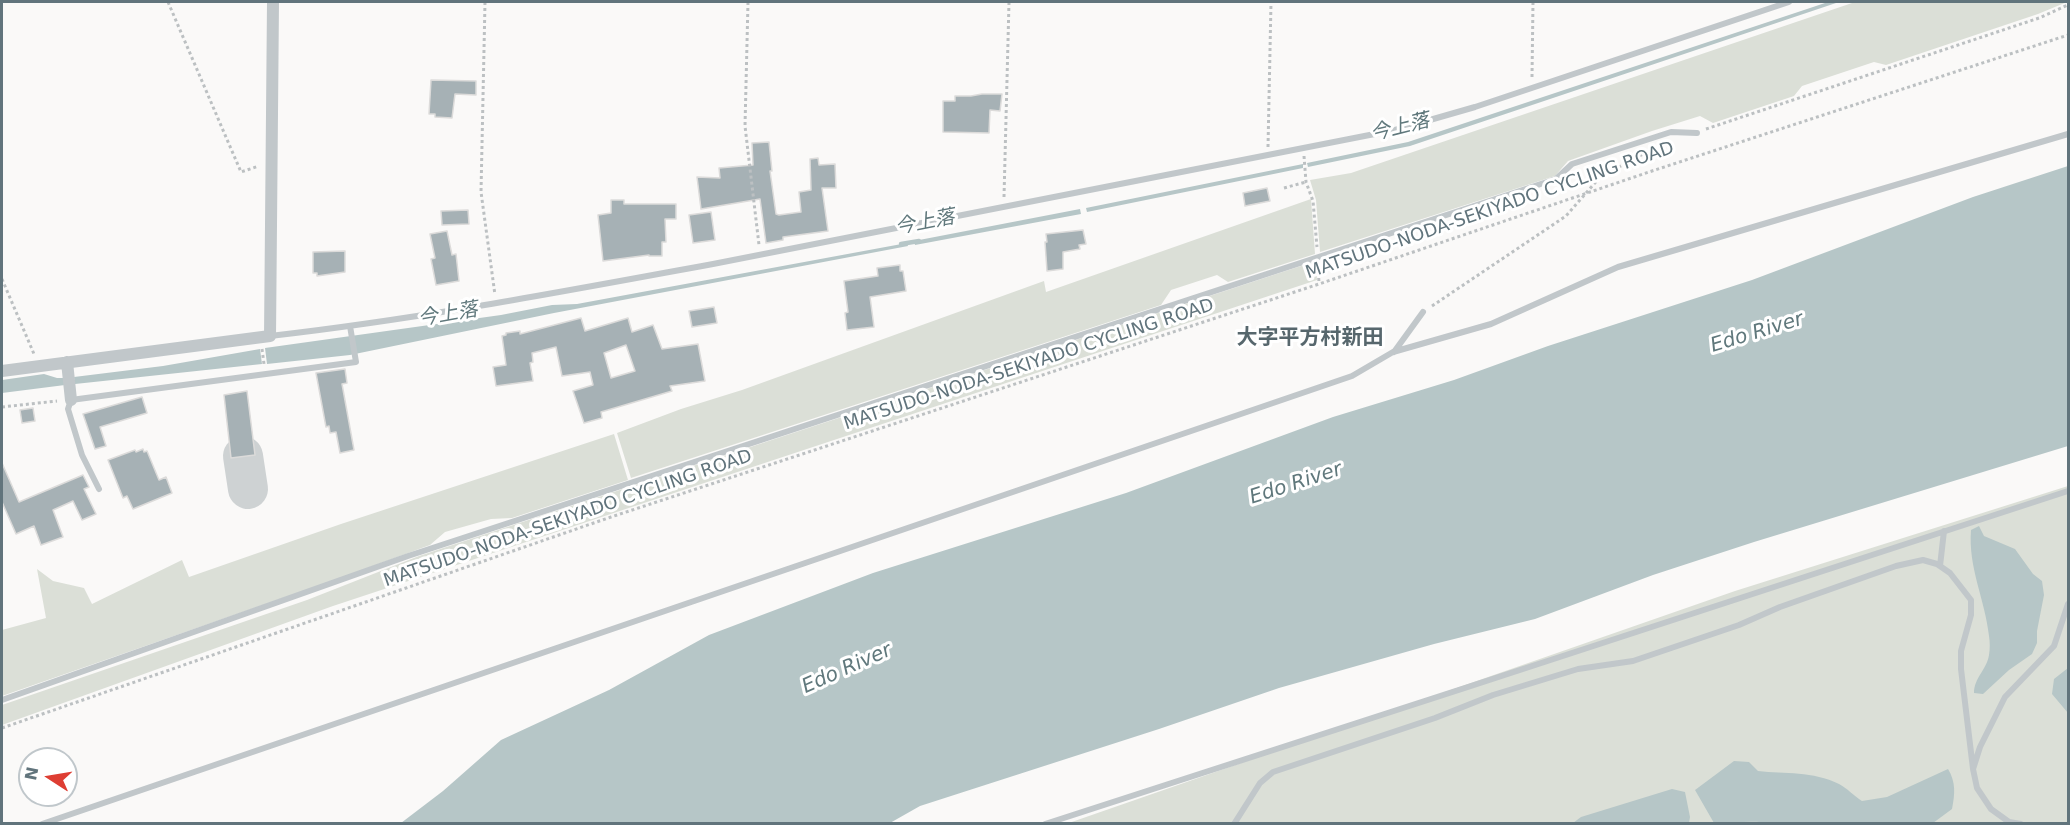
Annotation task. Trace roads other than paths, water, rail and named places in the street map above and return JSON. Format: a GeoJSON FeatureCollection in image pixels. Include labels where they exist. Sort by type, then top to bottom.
{"type":"FeatureCollection","features":[{"type":"Feature","properties":{"kind":"street"},"geometry":{"type":"LineString","coordinates":[[2,371],[68,367],[265,337],[272,161],[273,2]]}},
{"type":"Feature","properties":{"kind":"street"},"geometry":{"type":"LineString","coordinates":[[68,367],[70,394]]}},
{"type":"Feature","properties":{"kind":"lane"},"geometry":{"type":"LineString","coordinates":[[265,337],[350,328],[761,255],[1413,126],[1788,2]]}},
{"type":"Feature","properties":{"kind":"lane"},"geometry":{"type":"LineString","coordinates":[[2,700],[408,556],[1556,179],[1572,164],[1671,132],[1697,133]]}},
{"type":"Feature","properties":{"kind":"lane"},"geometry":{"type":"LineString","coordinates":[[42,824],[1352,376],[1394,352],[1491,324],[1618,267],[2068,134]]}},
{"type":"Feature","properties":{"kind":"lane"},"geometry":{"type":"LineString","coordinates":[[1394,352],[1423,312]]}},
{"type":"Feature","properties":{"kind":"lane"},"geometry":{"type":"LineString","coordinates":[[99,489],[82,455],[68,409],[70,394],[265,374],[356,362],[350,328]]}},
{"type":"Feature","properties":{"kind":"lane"},"geometry":{"type":"LineString","coordinates":[[1045,824],[2068,490]]}},
{"type":"Feature","properties":{"kind":"lane"},"geometry":{"type":"LineString","coordinates":[[1940,566],[1944,531]]}},
{"type":"Feature","properties":{"kind":"lane"},"geometry":{"type":"LineString","coordinates":[[1234,824],[1260,783],[1273,772],[1435,718],[1493,695],[1578,669],[1633,661],[1739,625],[1780,607],[1896,566],[1923,560],[1940,566],[1950,573],[1971,600],[1971,615],[1961,651],[1961,669],[1977,788],[1991,809],[2009,822],[2021,824]]}},
{"type":"Feature","properties":{"kind":"lane"},"geometry":{"type":"LineString","coordinates":[[1973,769],[1980,747],[2005,697],[2054,646],[2068,604]]}},
{"type":"Feature","properties":{"kind":"water"},"geometry":{"type":"Polygon","coordinates":[[[1828,2],[1839,2],[1410,146],[1308,167],[1307,163],[1408,142],[1828,2]]]}},
{"type":"Feature","properties":{"kind":"water"},"geometry":{"type":"Polygon","coordinates":[[[1303,164],[1303,168],[1087,212],[1086,208],[1303,164]]]}},
{"type":"Feature","properties":{"kind":"water","name":"Edo River"},"geometry":{"type":"Polygon","coordinates":[[[2068,166],[2068,446],[1754,542],[1653,575],[1535,619],[1434,644],[1279,688],[920,806],[890,823],[401,823],[443,791],[501,740],[609,690],[709,635],[873,573],[1126,493],[1333,417],[1454,380],[1548,346],[1752,280],[1973,197],[2068,166]]]}},
{"type":"Feature","properties":{"kind":"water"},"geometry":{"type":"Polygon","coordinates":[[[1080,209],[1081,214],[915,245],[914,241],[1080,209]]]}},
{"type":"Feature","properties":{"kind":"water"},"geometry":{"type":"Polygon","coordinates":[[[907,243],[908,246],[554,313],[350,355],[267,364],[265,348],[501,315],[552,305],[577,304],[907,243]]]}},
{"type":"Feature","properties":{"kind":"water"},"geometry":{"type":"Polygon","coordinates":[[[260,349],[262,364],[75,384],[74,377],[163,366],[260,349]]]}},
{"type":"Feature","properties":{"kind":"water"},"geometry":{"type":"Polygon","coordinates":[[[44,374],[64,378],[65,385],[2,393],[2,380],[44,374]]]}},
{"type":"Feature","properties":{"kind":"water"},"geometry":{"type":"Polygon","coordinates":[[[1979,526],[1984,536],[2015,549],[2033,574],[2042,581],[2044,595],[2037,643],[2032,654],[2009,670],[1983,694],[1974,693],[1976,683],[1988,660],[1990,648],[1987,622],[1972,557],[1971,530],[1979,526]]]}},
{"type":"Feature","properties":{"kind":"water"},"geometry":{"type":"Polygon","coordinates":[[[2068,668],[2068,713],[2052,694],[2054,679],[2068,668]]]}},
{"type":"Feature","properties":{"kind":"water"},"geometry":{"type":"Polygon","coordinates":[[[1734,761],[1749,762],[1758,771],[1809,775],[1829,780],[1842,786],[1862,801],[1887,797],[1948,769],[1954,788],[1952,809],[1933,823],[1714,823],[1695,790],[1734,761]]]}},
{"type":"Feature","properties":{"kind":"water"},"geometry":{"type":"Polygon","coordinates":[[[1672,789],[1685,792],[1689,823],[1573,823],[1581,817],[1672,789]]]}},
{"type":"Feature","properties":{"kind":"waterway","name":"今上落"},"geometry":{"type":"LineString","coordinates":[[901,244],[919,241]]}},
{"type":"Feature","properties":{"kind":"district","name":"大字平方村新田"},"geometry":{"type":"Point","coordinates":[1310,339]}}]}
